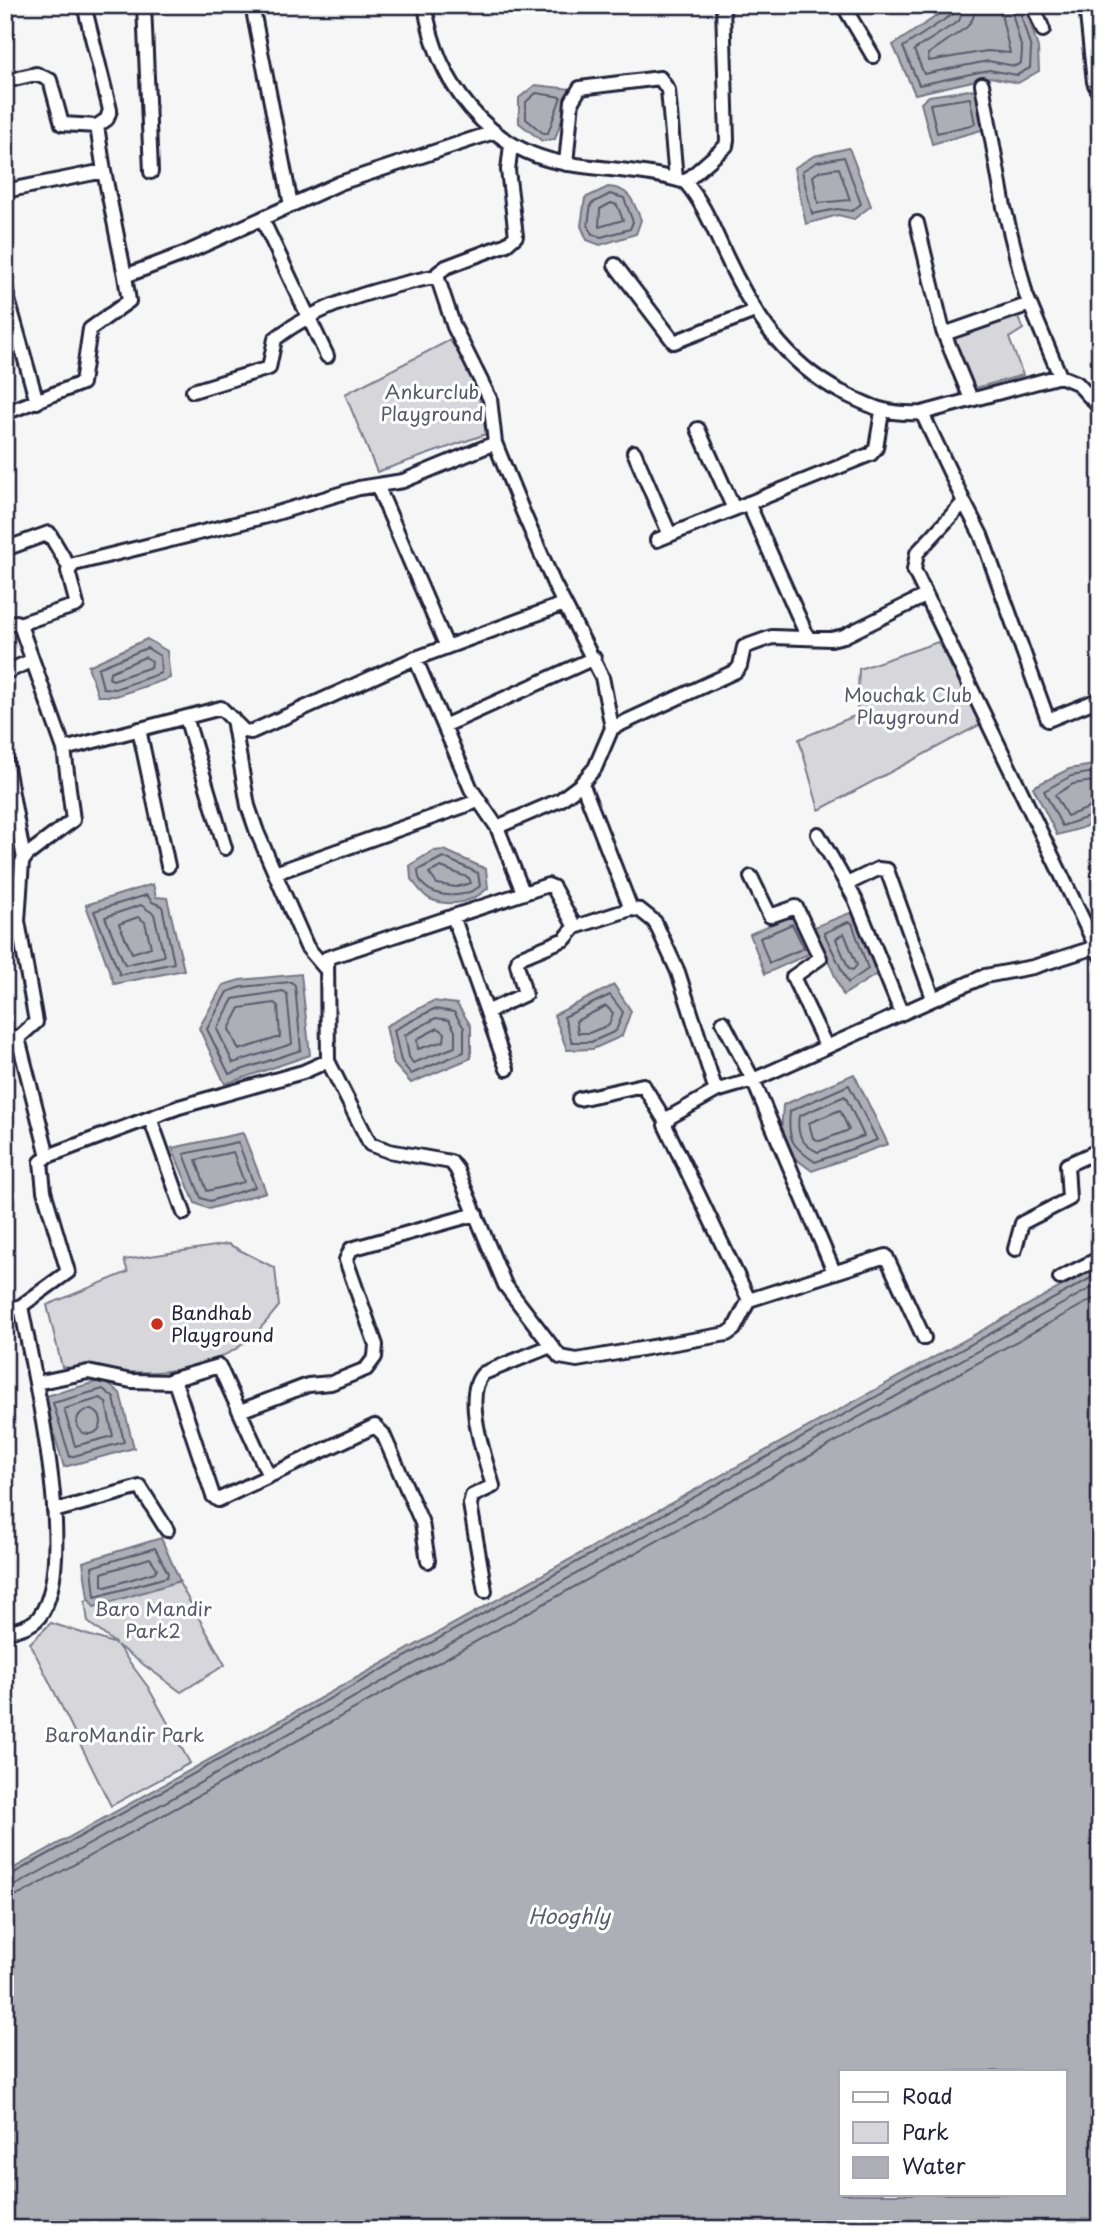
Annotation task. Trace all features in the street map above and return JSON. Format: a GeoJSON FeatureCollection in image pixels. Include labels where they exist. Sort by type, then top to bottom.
{"type":"FeatureCollection","features":[{"type":"Feature","properties":{"kind":"street"},"geometry":{"type":"LineString","coordinates":[[5,81],[36,74],[50,80],[62,124],[97,126],[107,119],[110,110],[84,5]]}},
{"type":"Feature","properties":{"kind":"street"},"geometry":{"type":"LineString","coordinates":[[144,5],[151,172]]}},
{"type":"Feature","properties":{"kind":"street"},"geometry":{"type":"LineString","coordinates":[[252,5],[292,205]]}},
{"type":"Feature","properties":{"kind":"street"},"geometry":{"type":"LineString","coordinates":[[425,5],[429,36],[448,78],[472,113],[511,145],[528,154],[566,164],[680,180],[726,146],[723,5]]}},
{"type":"Feature","properties":{"kind":"street"},"geometry":{"type":"LineString","coordinates":[[843,5],[873,56]]}},
{"type":"Feature","properties":{"kind":"street"},"geometry":{"type":"LineString","coordinates":[[1032,5],[1044,30]]}},
{"type":"Feature","properties":{"kind":"street"},"geometry":{"type":"LineString","coordinates":[[1086,5],[1094,82],[1100,96]]}},
{"type":"Feature","properties":{"kind":"street"},"geometry":{"type":"LineString","coordinates":[[566,164],[572,101],[580,88],[660,78],[668,90],[680,180],[703,207],[755,311],[777,342],[795,360],[830,386],[882,412],[922,413],[1060,376],[1077,383],[1100,408]]}},
{"type":"Feature","properties":{"kind":"street"},"geometry":{"type":"LineString","coordinates":[[982,84],[1004,207],[1030,304],[1060,376]]}},
{"type":"Feature","properties":{"kind":"street"},"geometry":{"type":"LineString","coordinates":[[5,413],[82,383],[90,329],[129,301],[97,126]]}},
{"type":"Feature","properties":{"kind":"street"},"geometry":{"type":"LineString","coordinates":[[125,276],[186,253],[340,183],[494,132]]}},
{"type":"Feature","properties":{"kind":"street"},"geometry":{"type":"LineString","coordinates":[[193,391],[269,368],[275,339],[309,318],[381,290],[438,276],[446,267],[507,244],[516,236],[508,170],[511,145]]}},
{"type":"Feature","properties":{"kind":"street"},"geometry":{"type":"LineString","coordinates":[[5,191],[104,171]]}},
{"type":"Feature","properties":{"kind":"street"},"geometry":{"type":"LineString","coordinates":[[262,219],[327,356]]}},
{"type":"Feature","properties":{"kind":"street"},"geometry":{"type":"LineString","coordinates":[[917,223],[944,334],[971,399]]}},
{"type":"Feature","properties":{"kind":"street"},"geometry":{"type":"LineString","coordinates":[[615,265],[674,342],[755,311]]}},
{"type":"Feature","properties":{"kind":"street"},"geometry":{"type":"LineString","coordinates":[[438,276],[454,327],[490,398],[495,443],[564,604],[594,658],[609,704],[612,728],[595,768],[582,783],[560,800],[497,827]]}},
{"type":"Feature","properties":{"kind":"street"},"geometry":{"type":"LineString","coordinates":[[5,289],[37,402]]}},
{"type":"Feature","properties":{"kind":"street"},"geometry":{"type":"LineString","coordinates":[[944,334],[1030,304]]}},
{"type":"Feature","properties":{"kind":"street"},"geometry":{"type":"LineString","coordinates":[[657,540],[870,454],[876,448],[882,412]]}},
{"type":"Feature","properties":{"kind":"street"},"geometry":{"type":"LineString","coordinates":[[922,413],[981,535],[1048,720],[1100,699]]}},
{"type":"Feature","properties":{"kind":"street"},"geometry":{"type":"LineString","coordinates":[[698,429],[734,509]]}},
{"type":"Feature","properties":{"kind":"street"},"geometry":{"type":"LineString","coordinates":[[69,567],[377,485],[402,481],[495,443]]}},
{"type":"Feature","properties":{"kind":"street"},"geometry":{"type":"LineString","coordinates":[[634,452],[670,535]]}},
{"type":"Feature","properties":{"kind":"street"},"geometry":{"type":"LineString","coordinates":[[377,485],[447,648]]}},
{"type":"Feature","properties":{"kind":"street"},"geometry":{"type":"LineString","coordinates":[[666,1122],[716,1091],[753,1080],[991,974],[1098,951],[914,570],[917,553],[964,502]]}},
{"type":"Feature","properties":{"kind":"street"},"geometry":{"type":"LineString","coordinates":[[748,503],[808,638]]}},
{"type":"Feature","properties":{"kind":"street"},"geometry":{"type":"LineString","coordinates":[[5,550],[49,533],[69,567],[77,605],[12,624],[32,660],[64,749],[73,820],[24,859]]}},
{"type":"Feature","properties":{"kind":"street"},"geometry":{"type":"LineString","coordinates":[[612,728],[736,671],[740,666],[744,647],[771,637],[844,636],[925,596]]}},
{"type":"Feature","properties":{"kind":"street"},"geometry":{"type":"LineString","coordinates":[[64,749],[221,708],[244,731],[251,732],[415,659],[564,604]]}},
{"type":"Feature","properties":{"kind":"street"},"geometry":{"type":"LineString","coordinates":[[444,726],[594,658]]}},
{"type":"Feature","properties":{"kind":"street"},"geometry":{"type":"LineString","coordinates":[[415,659],[478,801],[497,827],[523,892]]}},
{"type":"Feature","properties":{"kind":"street"},"geometry":{"type":"LineString","coordinates":[[5,673],[32,660]]}},
{"type":"Feature","properties":{"kind":"street"},"geometry":{"type":"LineString","coordinates":[[186,717],[225,848]]}},
{"type":"Feature","properties":{"kind":"street"},"geometry":{"type":"LineString","coordinates":[[233,719],[248,806],[310,952],[325,968]]}},
{"type":"Feature","properties":{"kind":"street"},"geometry":{"type":"LineString","coordinates":[[139,729],[169,866]]}},
{"type":"Feature","properties":{"kind":"street"},"geometry":{"type":"LineString","coordinates":[[5,756],[24,859],[18,921],[36,1022],[12,1037],[48,1156]]}},
{"type":"Feature","properties":{"kind":"street"},"geometry":{"type":"LineString","coordinates":[[582,783],[631,909]]}},
{"type":"Feature","properties":{"kind":"street"},"geometry":{"type":"LineString","coordinates":[[275,873],[478,801]]}},
{"type":"Feature","properties":{"kind":"street"},"geometry":{"type":"LineString","coordinates":[[818,834],[847,884],[901,1012]]}},
{"type":"Feature","properties":{"kind":"street"},"geometry":{"type":"LineString","coordinates":[[847,884],[878,869],[887,870],[933,998]]}},
{"type":"Feature","properties":{"kind":"street"},"geometry":{"type":"LineString","coordinates":[[751,877],[770,916],[796,907],[815,944],[820,958],[793,977],[826,1046]]}},
{"type":"Feature","properties":{"kind":"street"},"geometry":{"type":"LineString","coordinates":[[575,927],[551,885],[327,958],[328,1061],[370,1144],[389,1151],[451,1162],[457,1170],[512,1297],[560,1357],[577,1360],[727,1334],[734,1329],[750,1300],[887,1257],[924,1338]]}},
{"type":"Feature","properties":{"kind":"street"},"geometry":{"type":"LineString","coordinates":[[487,1012],[525,994],[517,964],[519,958],[565,939],[575,927],[631,909],[648,914],[661,930],[678,972],[716,1091]]}},
{"type":"Feature","properties":{"kind":"street"},"geometry":{"type":"LineString","coordinates":[[453,916],[507,1069]]}},
{"type":"Feature","properties":{"kind":"street"},"geometry":{"type":"LineString","coordinates":[[723,1022],[753,1080],[834,1272]]}},
{"type":"Feature","properties":{"kind":"street"},"geometry":{"type":"LineString","coordinates":[[5,1311],[21,1307],[68,1272],[44,1191],[41,1162],[48,1156],[150,1118],[303,1072],[328,1061]]}},
{"type":"Feature","properties":{"kind":"street"},"geometry":{"type":"LineString","coordinates":[[579,1099],[643,1085],[666,1122],[750,1300]]}},
{"type":"Feature","properties":{"kind":"street"},"geometry":{"type":"LineString","coordinates":[[150,1118],[184,1213]]}},
{"type":"Feature","properties":{"kind":"street"},"geometry":{"type":"LineString","coordinates":[[1015,1250],[1022,1223],[1069,1199],[1067,1165],[1100,1150]]}},
{"type":"Feature","properties":{"kind":"street"},"geometry":{"type":"LineString","coordinates":[[240,1411],[308,1385],[331,1383],[370,1366],[375,1357],[376,1345],[346,1260],[351,1249],[476,1214]]}},
{"type":"Feature","properties":{"kind":"street"},"geometry":{"type":"LineString","coordinates":[[1060,1278],[1100,1258]]}},
{"type":"Feature","properties":{"kind":"street"},"geometry":{"type":"LineString","coordinates":[[5,1632],[26,1626],[41,1615],[57,1563],[44,1420],[21,1307]]}},
{"type":"Feature","properties":{"kind":"street"},"geometry":{"type":"LineString","coordinates":[[485,1591],[470,1504],[472,1496],[493,1486],[475,1429],[478,1379],[484,1373],[551,1346]]}},
{"type":"Feature","properties":{"kind":"street"},"geometry":{"type":"LineString","coordinates":[[36,1383],[88,1372],[136,1381],[171,1380],[219,1366],[269,1476]]}},
{"type":"Feature","properties":{"kind":"street"},"geometry":{"type":"LineString","coordinates":[[171,1380],[177,1385],[215,1499],[375,1426],[383,1434],[418,1513],[428,1561]]}},
{"type":"Feature","properties":{"kind":"street"},"geometry":{"type":"LineString","coordinates":[[54,1511],[140,1487],[167,1530]]}},
{"type":"Feature","properties":{"kind":"green space"},"geometry":{"type":"Polygon","coordinates":[[[1014,309],[1023,329],[1009,338],[1023,375],[972,389],[946,334],[1014,309]]]}},
{"type":"Feature","properties":{"kind":"green space","name":"Ankurclub Playground"},"geometry":{"type":"Polygon","coordinates":[[[450,340],[476,382],[486,434],[377,472],[345,394],[450,340]]]}},
{"type":"Feature","properties":{"kind":"green space","name":"Mouchak Club Playground"},"geometry":{"type":"Polygon","coordinates":[[[938,642],[981,724],[819,810],[799,739],[857,715],[859,669],[938,642]]]}},
{"type":"Feature","properties":{"kind":"green space","name":"Bandhab Playground"},"geometry":{"type":"Polygon","coordinates":[[[228,1244],[275,1268],[279,1306],[246,1342],[225,1355],[181,1369],[134,1372],[62,1367],[47,1305],[128,1272],[124,1260],[228,1244]]]}},
{"type":"Feature","properties":{"kind":"green space","name":"BaroMandir Park"},"geometry":{"type":"Polygon","coordinates":[[[172,1570],[225,1665],[181,1692],[117,1645],[148,1687],[190,1763],[111,1806],[30,1643],[51,1623],[116,1644],[88,1622],[85,1601],[172,1570]]]}},
{"type":"Feature","properties":{"kind":"water"},"geometry":{"type":"Polygon","coordinates":[[[953,5],[1025,5],[1038,48],[1039,71],[1018,83],[990,77],[915,94],[893,45],[953,5]]]}},
{"type":"Feature","properties":{"kind":"water"},"geometry":{"type":"Polygon","coordinates":[[[535,85],[572,89],[555,139],[542,141],[519,123],[519,98],[535,85]]]}},
{"type":"Feature","properties":{"kind":"water"},"geometry":{"type":"Polygon","coordinates":[[[977,89],[985,129],[932,144],[921,103],[929,96],[977,89]]]}},
{"type":"Feature","properties":{"kind":"water"},"geometry":{"type":"Polygon","coordinates":[[[849,148],[871,206],[854,219],[838,215],[806,224],[794,168],[814,156],[849,148]]]}},
{"type":"Feature","properties":{"kind":"water"},"geometry":{"type":"Polygon","coordinates":[[[608,187],[626,193],[633,201],[641,220],[636,234],[600,245],[587,240],[581,226],[585,198],[608,187]]]}},
{"type":"Feature","properties":{"kind":"water"},"geometry":{"type":"Polygon","coordinates":[[[147,639],[167,651],[170,678],[116,696],[98,696],[88,666],[147,639]]]}},
{"type":"Feature","properties":{"kind":"water"},"geometry":{"type":"Polygon","coordinates":[[[1100,764],[1100,819],[1082,828],[1057,835],[1033,787],[1069,769],[1100,764]]]}},
{"type":"Feature","properties":{"kind":"water"},"geometry":{"type":"Polygon","coordinates":[[[444,850],[486,869],[488,888],[476,897],[454,903],[438,902],[425,895],[411,879],[410,865],[433,851],[444,850]]]}},
{"type":"Feature","properties":{"kind":"water"},"geometry":{"type":"Polygon","coordinates":[[[153,884],[156,897],[167,898],[184,970],[114,984],[86,905],[153,884]]]}},
{"type":"Feature","properties":{"kind":"water"},"geometry":{"type":"Polygon","coordinates":[[[855,911],[877,974],[843,995],[814,927],[855,911]]]}},
{"type":"Feature","properties":{"kind":"water"},"geometry":{"type":"Polygon","coordinates":[[[797,913],[815,951],[765,974],[750,934],[797,913]]]}},
{"type":"Feature","properties":{"kind":"water"},"geometry":{"type":"Polygon","coordinates":[[[301,974],[310,1055],[225,1084],[199,1028],[223,985],[240,980],[301,974]]]}},
{"type":"Feature","properties":{"kind":"water"},"geometry":{"type":"Polygon","coordinates":[[[614,985],[631,1011],[622,1036],[593,1049],[567,1050],[554,1015],[614,985]]]}},
{"type":"Feature","properties":{"kind":"water"},"geometry":{"type":"Polygon","coordinates":[[[433,1001],[457,1004],[471,1026],[471,1058],[411,1083],[394,1064],[386,1026],[433,1001]]]}},
{"type":"Feature","properties":{"kind":"water"},"geometry":{"type":"Polygon","coordinates":[[[854,1074],[888,1144],[812,1171],[792,1156],[781,1133],[783,1105],[854,1074]]]}},
{"type":"Feature","properties":{"kind":"water"},"geometry":{"type":"Polygon","coordinates":[[[243,1133],[266,1192],[209,1209],[195,1203],[172,1148],[243,1133]]]}},
{"type":"Feature","properties":{"kind":"water","name":"Hooghly"},"geometry":{"type":"Polygon","coordinates":[[[1100,1265],[1100,2229],[5,2229],[5,1873],[1100,1265]]]}},
{"type":"Feature","properties":{"kind":"water"},"geometry":{"type":"Polygon","coordinates":[[[103,1380],[120,1393],[134,1448],[64,1467],[43,1397],[103,1380]]]}},
{"type":"Feature","properties":{"kind":"water"},"geometry":{"type":"Polygon","coordinates":[[[161,1538],[180,1581],[94,1607],[88,1598],[83,1562],[161,1538]]]}},
{"type":"Feature","properties":{"kind":"place","name":"Bandhab Playground"},"geometry":{"type":"Point","coordinates":[157,1324]}},
{"type":"Feature","properties":{"kind":"park label","name":"Baro Mandir Park2"},"geometry":{"type":"Point","coordinates":[153,1620]}}]}
